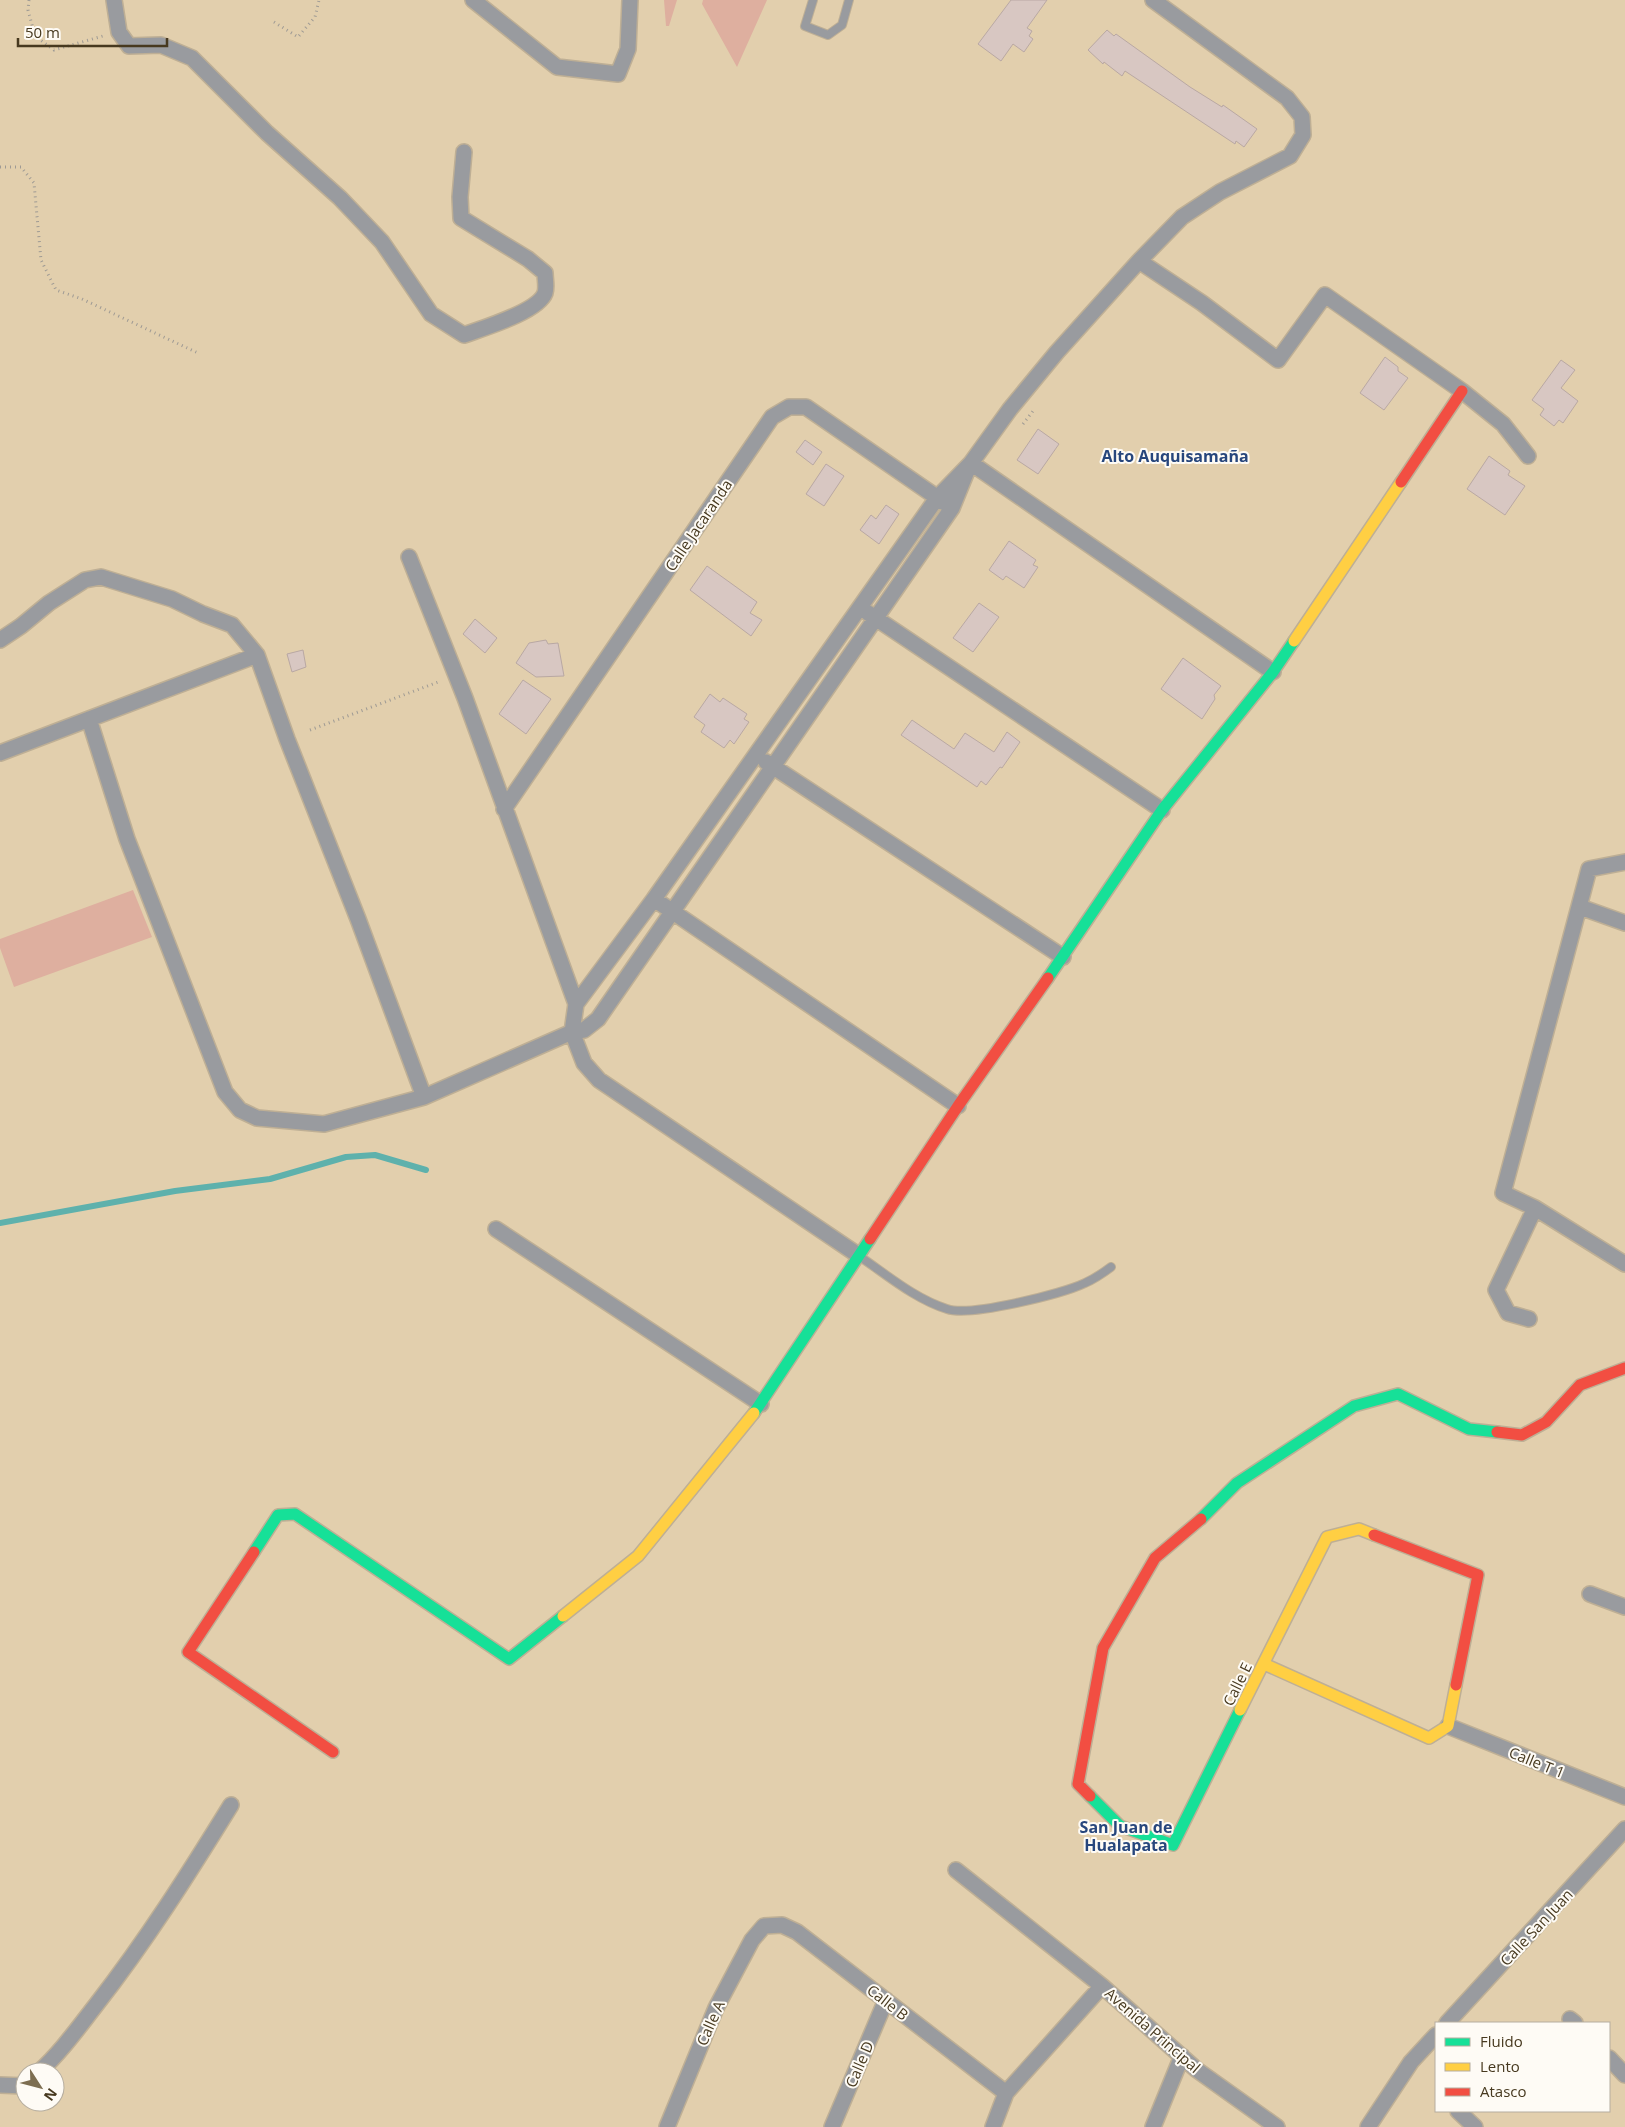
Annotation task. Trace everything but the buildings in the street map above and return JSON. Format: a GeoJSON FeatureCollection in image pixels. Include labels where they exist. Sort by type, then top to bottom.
{"type":"FeatureCollection","features":[{"type":"Feature","properties":{"kind":"street"},"geometry":{"type":"LineString","coordinates":[[114,0],[119,32],[130,46],[161,45],[192,58],[267,133],[340,198],[382,242],[431,314],[464,335],[522,312],[540,302],[546,292],[545,273],[528,259],[461,218],[460,197],[464,152]]}},
{"type":"Feature","properties":{"kind":"street"},"geometry":{"type":"LineString","coordinates":[[473,0],[557,67],[618,74],[628,49],[630,0]]}},
{"type":"Feature","properties":{"kind":"street"},"geometry":{"type":"LineString","coordinates":[[576,1004],[654,899],[937,498],[971,463],[1010,409],[1057,352],[1139,261],[1182,217],[1220,192],[1290,156],[1303,135],[1302,117],[1287,98],[1153,0]]}},
{"type":"Feature","properties":{"kind":"street"},"geometry":{"type":"LineString","coordinates":[[1139,261],[1202,303],[1278,360],[1325,295],[1462,391],[1503,424],[1528,456]]}},
{"type":"Feature","properties":{"kind":"street"},"geometry":{"type":"LineString","coordinates":[[333,1752],[188,1652],[278,1515],[295,1514],[509,1659],[638,1556],[761,1404],[958,1106],[1063,958],[1162,810],[1273,672],[1462,391]]}},
{"type":"Feature","properties":{"kind":"street","name":"Calle Jacaranda"},"geometry":{"type":"LineString","coordinates":[[504,809],[772,417],[788,407],[806,407],[952,508]]}},
{"type":"Feature","properties":{"kind":"street"},"geometry":{"type":"LineString","coordinates":[[89,719],[127,839],[162,926],[189,1001],[225,1092],[240,1110],[257,1118],[324,1124],[424,1097],[572,1032],[584,1030],[598,1019],[952,508],[971,463]]}},
{"type":"Feature","properties":{"kind":"street"},"geometry":{"type":"LineString","coordinates":[[971,463],[1273,672]]}},
{"type":"Feature","properties":{"kind":"street"},"geometry":{"type":"LineString","coordinates":[[409,556],[456,676],[576,1004],[572,1032],[584,1062],[599,1080],[858,1255]]}},
{"type":"Feature","properties":{"kind":"street"},"geometry":{"type":"LineString","coordinates":[[0,640],[21,626],[49,602],[85,580],[101,577],[172,599],[232,625],[257,655],[287,739],[358,919],[424,1097]]}},
{"type":"Feature","properties":{"kind":"street"},"geometry":{"type":"LineString","coordinates":[[859,606],[1162,810]]}},
{"type":"Feature","properties":{"kind":"street"},"geometry":{"type":"LineString","coordinates":[[0,753],[257,655]]}},
{"type":"Feature","properties":{"kind":"street"},"geometry":{"type":"LineString","coordinates":[[755,756],[773,766],[1063,958]]}},
{"type":"Feature","properties":{"kind":"street"},"geometry":{"type":"LineString","coordinates":[[1625,862],[1589,869],[1503,1193],[1535,1208],[1625,1264]]}},
{"type":"Feature","properties":{"kind":"street"},"geometry":{"type":"LineString","coordinates":[[654,899],[958,1106]]}},
{"type":"Feature","properties":{"kind":"street"},"geometry":{"type":"LineString","coordinates":[[1580,907],[1625,923]]}},
{"type":"Feature","properties":{"kind":"street"},"geometry":{"type":"LineString","coordinates":[[1529,1319],[1508,1313],[1496,1290],[1535,1208]]}},
{"type":"Feature","properties":{"kind":"street"},"geometry":{"type":"LineString","coordinates":[[496,1229],[761,1404]]}},
{"type":"Feature","properties":{"kind":"street","name":"Calle E"},"geometry":{"type":"LineString","coordinates":[[1448,1726],[1478,1575],[1358,1529],[1328,1537],[1174,1845],[1120,1826],[1078,1784],[1103,1648],[1156,1558],[1189,1530],[1237,1483],[1354,1406],[1398,1394],[1469,1429],[1522,1435],[1546,1422],[1580,1385],[1625,1368]]}},
{"type":"Feature","properties":{"kind":"street"},"geometry":{"type":"LineString","coordinates":[[1590,1594],[1625,1607]]}},
{"type":"Feature","properties":{"kind":"street"},"geometry":{"type":"LineString","coordinates":[[1264,1664],[1429,1738],[1448,1726]]}},
{"type":"Feature","properties":{"kind":"street","name":"Calle T 1"},"geometry":{"type":"LineString","coordinates":[[1448,1726],[1625,1797]]}},
{"type":"Feature","properties":{"kind":"street"},"geometry":{"type":"LineString","coordinates":[[51,2062],[122,1971],[177,1893],[231,1805]]}},
{"type":"Feature","properties":{"kind":"street","name":"Calle San Juan"},"geometry":{"type":"LineString","coordinates":[[1448,2022],[1625,1829]]}},
{"type":"Feature","properties":{"kind":"street"},"geometry":{"type":"LineString","coordinates":[[956,1870],[1102,1986]]}},
{"type":"Feature","properties":{"kind":"street","name":"Calle B"},"geometry":{"type":"LineString","coordinates":[[764,1926],[782,1925],[797,1932],[1006,2093]]}},
{"type":"Feature","properties":{"kind":"street","name":"Calle A"},"geometry":{"type":"LineString","coordinates":[[667,2127],[716,2008],[752,1940],[764,1926]]}},
{"type":"Feature","properties":{"kind":"street","name":"Avenida Principal"},"geometry":{"type":"LineString","coordinates":[[993,2127],[1006,2093],[1102,1986],[1197,2070],[1278,2127]]}},
{"type":"Feature","properties":{"kind":"street","name":"Calle D"},"geometry":{"type":"LineString","coordinates":[[832,2127],[886,2000]]}},
{"type":"Feature","properties":{"kind":"street"},"geometry":{"type":"LineString","coordinates":[[1368,2127],[1411,2062],[1435,2036]]}},
{"type":"Feature","properties":{"kind":"street"},"geometry":{"type":"LineString","coordinates":[[1153,2127],[1182,2056]]}},
{"type":"Feature","properties":{"kind":"street"},"geometry":{"type":"LineString","coordinates":[[1610,2059],[1625,2075]]}},
{"type":"Feature","properties":{"kind":"street"},"geometry":{"type":"LineString","coordinates":[[0,2085],[15,2086]]}},
{"type":"Feature","properties":{"kind":"street"},"geometry":{"type":"LineString","coordinates":[[1459,2112],[1475,2127]]}},
{"type":"Feature","properties":{"kind":"lane"},"geometry":{"type":"LineString","coordinates":[[813,0],[805,26],[828,36],[842,25],[849,0]]}},
{"type":"Feature","properties":{"kind":"lane"},"geometry":{"type":"LineString","coordinates":[[858,1255],[913,1293],[950,1310],[984,1310],[1039,1298],[1084,1284],[1111,1267]]}},
{"type":"Feature","properties":{"kind":"path"},"geometry":{"type":"LineString","coordinates":[[29,0],[28,10],[35,36],[54,50],[119,32]]}},
{"type":"Feature","properties":{"kind":"path"},"geometry":{"type":"LineString","coordinates":[[274,22],[298,37],[315,17],[319,0]]}},
{"type":"Feature","properties":{"kind":"path"},"geometry":{"type":"LineString","coordinates":[[0,167],[21,167],[34,183],[41,260],[56,290],[82,299],[198,353]]}},
{"type":"Feature","properties":{"kind":"path"},"geometry":{"type":"LineString","coordinates":[[1021,426],[1034,411]]}},
{"type":"Feature","properties":{"kind":"path"},"geometry":{"type":"LineString","coordinates":[[310,730],[456,676]]}},
{"type":"Feature","properties":{"kind":"shaded area"},"geometry":{"type":"Polygon","coordinates":[[[664,0],[677,0],[669,26],[666,26],[664,0]]]}},
{"type":"Feature","properties":{"kind":"shaded area"},"geometry":{"type":"Polygon","coordinates":[[[703,0],[767,0],[737,67],[702,4],[703,0]]]}},
{"type":"Feature","properties":{"kind":"shaded area"},"geometry":{"type":"Polygon","coordinates":[[[133,890],[152,937],[14,987],[0,948],[0,939],[133,890]]]}},
{"type":"Feature","properties":{"kind":"waterway"},"geometry":{"type":"LineString","coordinates":[[0,1223],[175,1191],[270,1179],[346,1157],[375,1155],[426,1170]]}},
{"type":"Feature","properties":{"kind":"traffic: fast"},"geometry":{"type":"LineString","coordinates":[[1048,978],[1162,810],[1273,672],[1294,641]]}},
{"type":"Feature","properties":{"kind":"traffic: fast"},"geometry":{"type":"LineString","coordinates":[[754,1413],[870,1239]]}},
{"type":"Feature","properties":{"kind":"traffic: fast"},"geometry":{"type":"LineString","coordinates":[[1201,1519],[1237,1483],[1354,1406],[1398,1394],[1469,1429],[1497,1432]]}},
{"type":"Feature","properties":{"kind":"traffic: fast"},"geometry":{"type":"LineString","coordinates":[[254,1552],[278,1515],[295,1514],[509,1659],[563,1616]]}},
{"type":"Feature","properties":{"kind":"traffic: fast"},"geometry":{"type":"LineString","coordinates":[[1090,1796],[1120,1826],[1173,1845],[1240,1710]]}},
{"type":"Feature","properties":{"kind":"traffic: slow"},"geometry":{"type":"LineString","coordinates":[[1294,641],[1401,482]]}},
{"type":"Feature","properties":{"kind":"traffic: slow"},"geometry":{"type":"LineString","coordinates":[[563,1616],[638,1556],[754,1413]]}},
{"type":"Feature","properties":{"kind":"traffic: slow"},"geometry":{"type":"LineString","coordinates":[[1240,1710],[1327,1537],[1359,1529],[1374,1535]]}},
{"type":"Feature","properties":{"kind":"traffic: slow"},"geometry":{"type":"LineString","coordinates":[[1264,1664],[1429,1738],[1448,1726],[1456,1685]]}},
{"type":"Feature","properties":{"kind":"traffic: jam"},"geometry":{"type":"LineString","coordinates":[[1401,482],[1462,391]]}},
{"type":"Feature","properties":{"kind":"traffic: jam"},"geometry":{"type":"LineString","coordinates":[[870,1239],[958,1106],[1048,978]]}},
{"type":"Feature","properties":{"kind":"traffic: jam"},"geometry":{"type":"LineString","coordinates":[[1497,1432],[1522,1435],[1546,1422],[1580,1385],[1625,1368]]}},
{"type":"Feature","properties":{"kind":"traffic: jam"},"geometry":{"type":"LineString","coordinates":[[1090,1796],[1078,1784],[1103,1648],[1155,1558],[1201,1519]]}},
{"type":"Feature","properties":{"kind":"traffic: jam"},"geometry":{"type":"LineString","coordinates":[[1374,1535],[1478,1575],[1456,1685]]}},
{"type":"Feature","properties":{"kind":"traffic: jam"},"geometry":{"type":"LineString","coordinates":[[254,1552],[188,1652],[333,1752]]}},
{"type":"Feature","properties":{"kind":"district","name":"Alto Auquisamaña"},"geometry":{"type":"Point","coordinates":[1175,456]}},
{"type":"Feature","properties":{"kind":"district","name":"San Juan de Hualapata"},"geometry":{"type":"Point","coordinates":[1126,1836]}}]}
